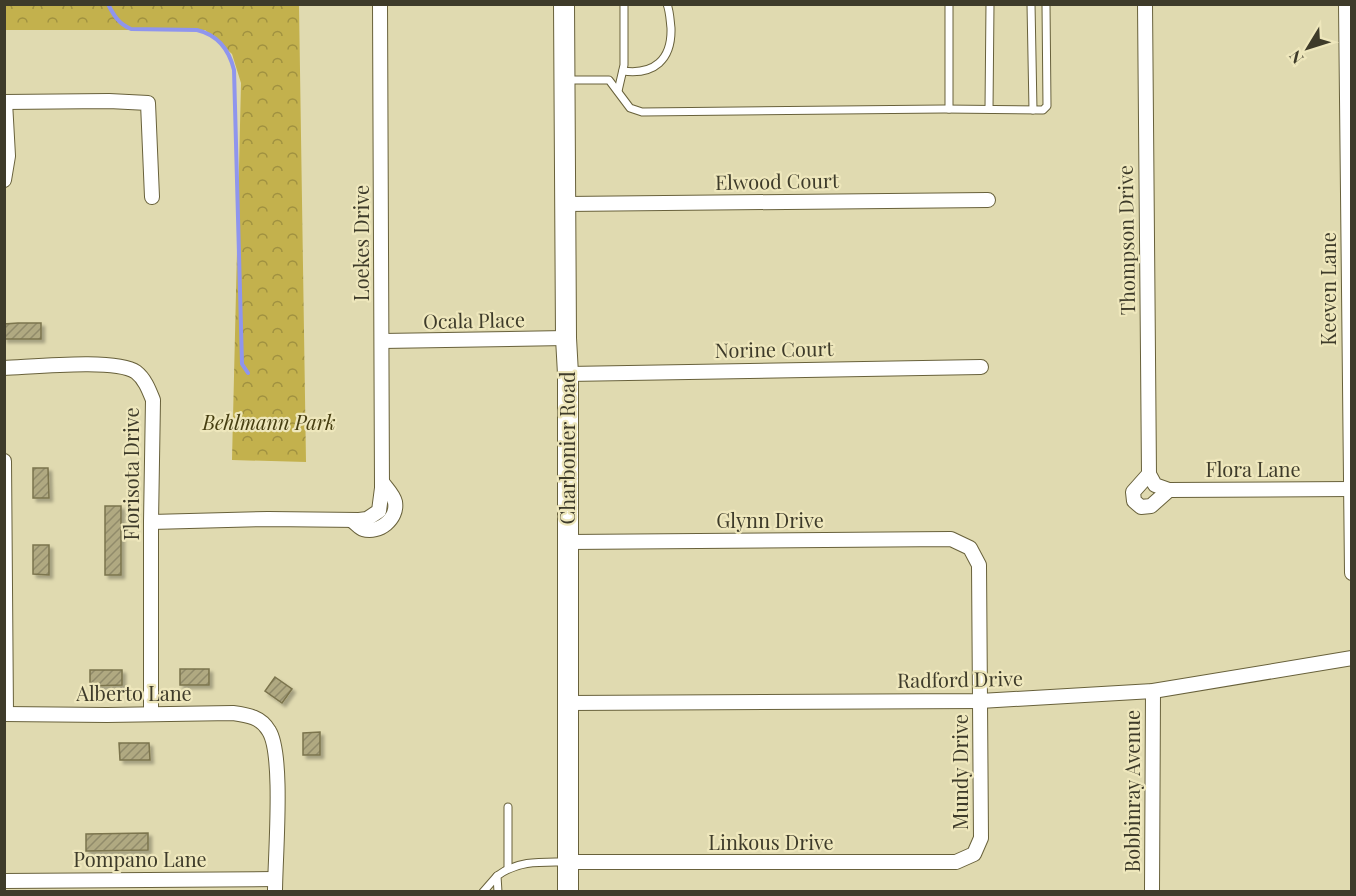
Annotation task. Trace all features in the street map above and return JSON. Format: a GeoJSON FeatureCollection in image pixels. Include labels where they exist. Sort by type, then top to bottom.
{"type":"FeatureCollection","features":[{"type":"Feature","properties":{"kind":"main road","name":"Charbonier Road"},"geometry":{"type":"LineString","coordinates":[[564,4],[568,374],[568,891]]}},
{"type":"Feature","properties":{"kind":"street","name":"Loekes Drive"},"geometry":{"type":"LineString","coordinates":[[151,522],[248,519],[351,520],[367,519],[379,511],[382,482],[380,4]]}},
{"type":"Feature","properties":{"kind":"street","name":"Thompson Drive"},"geometry":{"type":"LineString","coordinates":[[1145,4],[1152,479]]}},
{"type":"Feature","properties":{"kind":"street","name":"Keeven Lane"},"geometry":{"type":"LineString","coordinates":[[1346,4],[1352,573]]}},
{"type":"Feature","properties":{"kind":"street"},"geometry":{"type":"LineString","coordinates":[[4,180],[8,156],[5,102],[148,103],[152,197]]}},
{"type":"Feature","properties":{"kind":"street","name":"Elwood Court"},"geometry":{"type":"LineString","coordinates":[[566,204],[988,200]]}},
{"type":"Feature","properties":{"kind":"street","name":"Ocala Place"},"geometry":{"type":"LineString","coordinates":[[382,341],[566,338]]}},
{"type":"Feature","properties":{"kind":"street","name":"Florisota Drive"},"geometry":{"type":"LineString","coordinates":[[4,368],[114,365],[136,373],[148,388],[153,400],[151,714]]}},
{"type":"Feature","properties":{"kind":"street","name":"Norine Court"},"geometry":{"type":"LineString","coordinates":[[568,374],[981,367]]}},
{"type":"Feature","properties":{"kind":"street"},"geometry":{"type":"LineString","coordinates":[[4,461],[5,714]]}},
{"type":"Feature","properties":{"kind":"street"},"geometry":{"type":"LineString","coordinates":[[1152,479],[1133,492],[1134,501],[1141,507],[1151,506],[1169,490]]}},
{"type":"Feature","properties":{"kind":"street","name":"Flora Lane"},"geometry":{"type":"LineString","coordinates":[[1152,479],[1169,490],[1351,489]]}},
{"type":"Feature","properties":{"kind":"street","name":"Glynn Drive"},"geometry":{"type":"LineString","coordinates":[[568,542],[951,539],[970,548]]}},
{"type":"Feature","properties":{"kind":"street","name":"Mundy Drive"},"geometry":{"type":"LineString","coordinates":[[970,548],[980,565],[981,838],[974,854]]}},
{"type":"Feature","properties":{"kind":"street","name":"Radford Drive"},"geometry":{"type":"LineString","coordinates":[[567,703],[980,701],[1153,691],[1352,658]]}},
{"type":"Feature","properties":{"kind":"street","name":"Bobbinray Avenue"},"geometry":{"type":"LineString","coordinates":[[1152,891],[1153,691]]}},
{"type":"Feature","properties":{"kind":"street","name":"Alberto Lane"},"geometry":{"type":"LineString","coordinates":[[5,714],[37,716],[80,713],[107,715],[234,713],[254,716],[268,729],[274,741],[278,815],[275,885]]}},
{"type":"Feature","properties":{"kind":"street","name":"Linkous Drive"},"geometry":{"type":"LineString","coordinates":[[567,862],[956,862],[974,854]]}},
{"type":"Feature","properties":{"kind":"street","name":"Pompano Lane"},"geometry":{"type":"LineString","coordinates":[[4,881],[275,885]]}},
{"type":"Feature","properties":{"kind":"lane"},"geometry":{"type":"LineString","coordinates":[[618,91],[623,71],[624,4]]}},
{"type":"Feature","properties":{"kind":"lane"},"geometry":{"type":"LineString","coordinates":[[623,71],[639,73],[649,70],[667,54],[671,38],[667,4]]}},
{"type":"Feature","properties":{"kind":"lane"},"geometry":{"type":"LineString","coordinates":[[949,4],[949,109]]}},
{"type":"Feature","properties":{"kind":"lane"},"geometry":{"type":"LineString","coordinates":[[989,110],[990,4]]}},
{"type":"Feature","properties":{"kind":"lane"},"geometry":{"type":"LineString","coordinates":[[1030,4],[1033,110]]}},
{"type":"Feature","properties":{"kind":"lane"},"geometry":{"type":"LineString","coordinates":[[565,80],[609,81],[630,108],[642,112],[1043,110],[1047,106],[1046,4]]}},
{"type":"Feature","properties":{"kind":"lane"},"geometry":{"type":"LineString","coordinates":[[1031,28],[1047,29]]}},
{"type":"Feature","properties":{"kind":"lane"},"geometry":{"type":"LineString","coordinates":[[508,807],[508,868]]}},
{"type":"Feature","properties":{"kind":"lane"},"geometry":{"type":"LineString","coordinates":[[483,891],[508,868],[530,862],[567,862]]}},
{"type":"Feature","properties":{"kind":"lane"},"geometry":{"type":"LineString","coordinates":[[497,876],[498,891]]}},
{"type":"Feature","properties":{"kind":"green space","name":"Behlmann Park"},"geometry":{"type":"Polygon","coordinates":[[[4,5],[299,5],[306,462],[232,460],[241,83],[232,54],[205,30],[5,30],[4,5]]]}},
{"type":"Feature","properties":{"kind":"building"},"geometry":{"type":"Polygon","coordinates":[[[41,323],[41,339],[4,339],[4,324],[41,323]]]}},
{"type":"Feature","properties":{"kind":"building"},"geometry":{"type":"Polygon","coordinates":[[[33,468],[48,468],[49,498],[33,498],[33,468]]]}},
{"type":"Feature","properties":{"kind":"building"},"geometry":{"type":"Polygon","coordinates":[[[105,506],[121,506],[121,575],[105,575],[105,506]]]}},
{"type":"Feature","properties":{"kind":"building"},"geometry":{"type":"Polygon","coordinates":[[[33,545],[49,545],[49,575],[33,574],[33,545]]]}},
{"type":"Feature","properties":{"kind":"building"},"geometry":{"type":"Polygon","coordinates":[[[180,669],[209,669],[209,685],[180,685],[180,669]]]}},
{"type":"Feature","properties":{"kind":"building"},"geometry":{"type":"Polygon","coordinates":[[[90,670],[122,670],[122,685],[90,686],[90,670]]]}},
{"type":"Feature","properties":{"kind":"building"},"geometry":{"type":"Polygon","coordinates":[[[275,677],[292,689],[282,703],[265,691],[275,677]]]}},
{"type":"Feature","properties":{"kind":"building"},"geometry":{"type":"Polygon","coordinates":[[[320,732],[320,755],[303,755],[303,733],[320,732]]]}},
{"type":"Feature","properties":{"kind":"building"},"geometry":{"type":"Polygon","coordinates":[[[119,743],[149,743],[150,760],[120,760],[119,743]]]}},
{"type":"Feature","properties":{"kind":"building"},"geometry":{"type":"Polygon","coordinates":[[[148,833],[148,850],[86,851],[86,834],[148,833]]]}},
{"type":"Feature","properties":{"kind":"waterway"},"geometry":{"type":"LineString","coordinates":[[108,4],[117,19],[131,29],[197,30],[211,35],[226,49],[232,62],[242,364],[248,373]]}}]}
